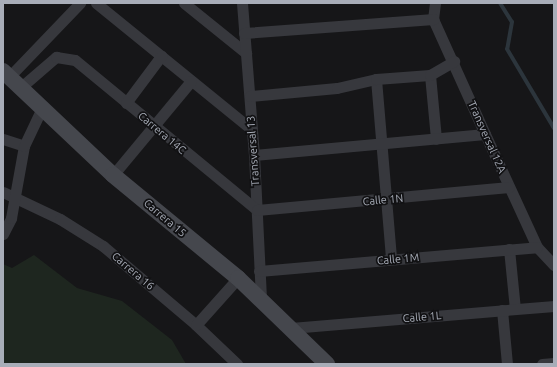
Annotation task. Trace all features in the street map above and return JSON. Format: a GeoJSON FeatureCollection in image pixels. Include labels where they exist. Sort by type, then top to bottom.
{"type":"FeatureCollection","features":[{"type":"Feature","properties":{"kind":"main road","name":"Carrera 15"},"geometry":{"type":"LineString","coordinates":[[11,79],[113,175],[238,278],[327,364]]}},
{"type":"Feature","properties":{"kind":"street"},"geometry":{"type":"LineString","coordinates":[[11,79],[80,3]]}},
{"type":"Feature","properties":{"kind":"street"},"geometry":{"type":"LineString","coordinates":[[96,3],[252,130]]}},
{"type":"Feature","properties":{"kind":"street"},"geometry":{"type":"LineString","coordinates":[[184,3],[246,53]]}},
{"type":"Feature","properties":{"kind":"street","name":"Transversal 13"},"geometry":{"type":"LineString","coordinates":[[242,3],[254,155],[260,300]]}},
{"type":"Feature","properties":{"kind":"street"},"geometry":{"type":"LineString","coordinates":[[244,33],[433,19],[435,3]]}},
{"type":"Feature","properties":{"kind":"street","name":"Transversal 12A"},"geometry":{"type":"LineString","coordinates":[[433,19],[454,61],[536,247],[554,265]]}},
{"type":"Feature","properties":{"kind":"street"},"geometry":{"type":"LineString","coordinates":[[126,103],[161,56]]}},
{"type":"Feature","properties":{"kind":"street","name":"Carrera 14C"},"geometry":{"type":"LineString","coordinates":[[11,79],[56,57],[74,60],[152,126],[257,210]]}},
{"type":"Feature","properties":{"kind":"street"},"geometry":{"type":"LineString","coordinates":[[250,96],[337,88],[376,79],[430,74],[454,61]]}},
{"type":"Feature","properties":{"kind":"street"},"geometry":{"type":"LineString","coordinates":[[430,74],[436,139]]}},
{"type":"Feature","properties":{"kind":"street"},"geometry":{"type":"LineString","coordinates":[[376,79],[391,259]]}},
{"type":"Feature","properties":{"kind":"street"},"geometry":{"type":"LineString","coordinates":[[113,175],[152,126],[191,81]]}},
{"type":"Feature","properties":{"kind":"street"},"geometry":{"type":"LineString","coordinates":[[3,234],[11,218],[24,146],[42,108]]}},
{"type":"Feature","properties":{"kind":"street"},"geometry":{"type":"LineString","coordinates":[[254,155],[485,134]]}},
{"type":"Feature","properties":{"kind":"street"},"geometry":{"type":"LineString","coordinates":[[3,139],[24,146]]}},
{"type":"Feature","properties":{"kind":"street","name":"Calle 1N"},"geometry":{"type":"LineString","coordinates":[[257,210],[386,200],[509,187]]}},
{"type":"Feature","properties":{"kind":"street","name":"Carrera 16"},"geometry":{"type":"LineString","coordinates":[[3,192],[60,219],[103,246],[196,325],[237,364]]}},
{"type":"Feature","properties":{"kind":"street","name":"Calle 1M"},"geometry":{"type":"LineString","coordinates":[[259,271],[536,247]]}},
{"type":"Feature","properties":{"kind":"street"},"geometry":{"type":"LineString","coordinates":[[509,249],[515,309]]}},
{"type":"Feature","properties":{"kind":"street"},"geometry":{"type":"LineString","coordinates":[[196,325],[238,278]]}},
{"type":"Feature","properties":{"kind":"street","name":"Calle 1L"},"geometry":{"type":"LineString","coordinates":[[291,328],[554,306]]}},
{"type":"Feature","properties":{"kind":"street"},"geometry":{"type":"LineString","coordinates":[[502,310],[507,364]]}},
{"type":"Feature","properties":{"kind":"street"},"geometry":{"type":"LineString","coordinates":[[542,364],[554,363]]}},
{"type":"Feature","properties":{"kind":"shaded area"},"geometry":{"type":"Polygon","coordinates":[[[34,255],[77,288],[122,301],[172,340],[186,364],[3,364],[3,264],[12,268],[34,255]]]}},
{"type":"Feature","properties":{"kind":"waterway"},"geometry":{"type":"LineString","coordinates":[[500,3],[512,22],[507,49],[554,128]]}}]}
